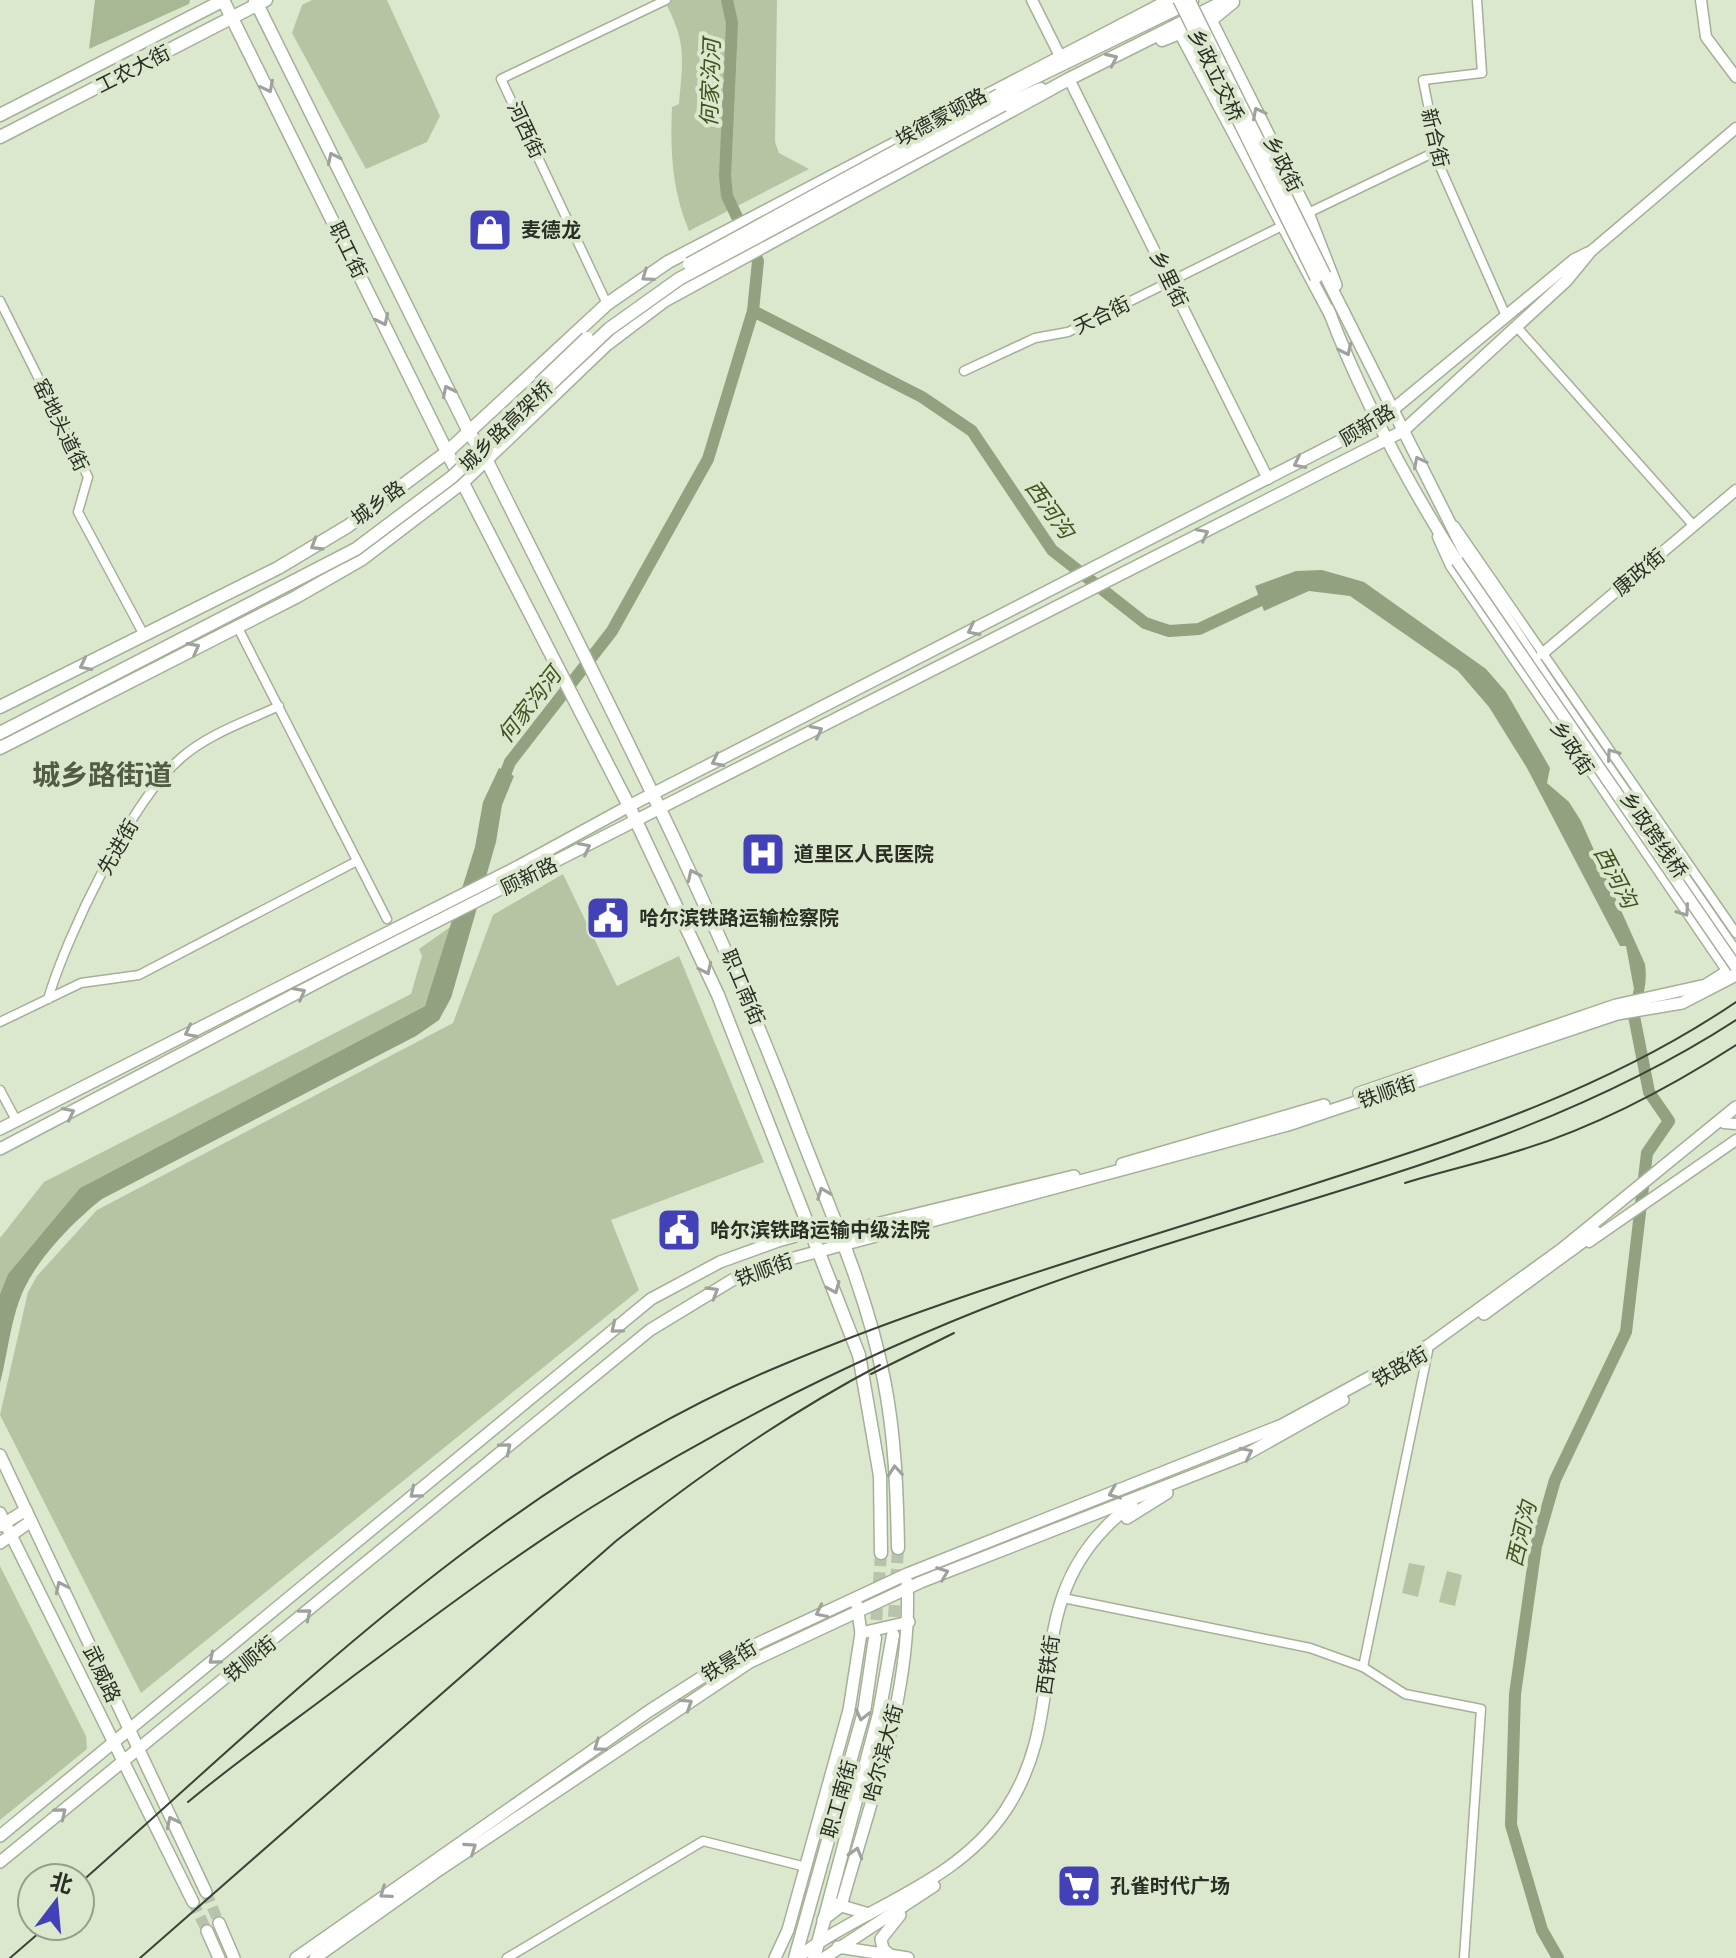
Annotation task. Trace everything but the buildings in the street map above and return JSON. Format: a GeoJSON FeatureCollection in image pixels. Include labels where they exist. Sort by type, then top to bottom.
{"type":"FeatureCollection","features":[{"type":"Feature","properties":{"kind":"main road","name":"职工街"},"geometry":{"type":"LineString","coordinates":[[223,0],[463,482]]}},
{"type":"Feature","properties":{"kind":"main road","name":"工农大街"},"geometry":{"type":"LineString","coordinates":[[0,115],[223,0]]}},
{"type":"Feature","properties":{"kind":"main road","name":"埃德蒙顿路"},"geometry":{"type":"LineString","coordinates":[[1001,100],[1060,62],[1171,0]]}},
{"type":"Feature","properties":{"kind":"main road","name":"乡政立交桥"},"geometry":{"type":"LineString","coordinates":[[1171,0],[1321,277]]}},
{"type":"Feature","properties":{"kind":"main road","name":"埃德蒙顿路"},"geometry":{"type":"LineString","coordinates":[[714,237],[1011,80],[1060,62],[1192,0]]}},
{"type":"Feature","properties":{"kind":"main road","name":"乡政立交桥"},"geometry":{"type":"LineString","coordinates":[[1192,0],[1321,277]]}},
{"type":"Feature","properties":{"kind":"main road","name":"埃德蒙顿路"},"geometry":{"type":"LineString","coordinates":[[486,459],[606,345],[664,301],[1069,79],[1227,0]]}},
{"type":"Feature","properties":{"kind":"main road"},"geometry":{"type":"LineString","coordinates":[[1140,46],[1181,35],[1211,20],[1235,0]]}},
{"type":"Feature","properties":{"kind":"main road","name":"职工街"},"geometry":{"type":"LineString","coordinates":[[260,1],[469,432],[486,459]]}},
{"type":"Feature","properties":{"kind":"main road","name":"工农大街"},"geometry":{"type":"LineString","coordinates":[[0,137],[260,1]]}},
{"type":"Feature","properties":{"kind":"main road","name":"乡政街"},"geometry":{"type":"LineString","coordinates":[[1211,20],[1308,213],[1329,262],[1337,314]]}},
{"type":"Feature","properties":{"kind":"main road","name":"乡政街"},"geometry":{"type":"LineString","coordinates":[[1181,35],[1280,227],[1337,314],[1393,412],[1442,509],[1462,559]]}},
{"type":"Feature","properties":{"kind":"main road","name":"埃德蒙顿路"},"geometry":{"type":"LineString","coordinates":[[1001,100],[1069,79]]}},
{"type":"Feature","properties":{"kind":"main road","name":"城乡路高架桥"},"geometry":{"type":"LineString","coordinates":[[0,724],[349,547],[447,473],[569,353],[663,281],[1001,100]]}},
{"type":"Feature","properties":{"kind":"main road","name":"城乡路高架桥"},"geometry":{"type":"LineString","coordinates":[[0,733],[356,549],[452,477],[609,329],[679,279],[1001,100]]}},
{"type":"Feature","properties":{"kind":"main road","name":"城乡路"},"geometry":{"type":"LineString","coordinates":[[0,707],[278,568],[348,526],[447,452],[607,304],[668,262],[714,237]]}},
{"type":"Feature","properties":{"kind":"main road","name":"顾新路"},"geometry":{"type":"LineString","coordinates":[[0,1129],[519,866],[629,806],[1379,421],[1574,260],[1589,253]]}},
{"type":"Feature","properties":{"kind":"main road","name":"顾新路"},"geometry":{"type":"LineString","coordinates":[[0,1149],[341,970],[1403,431],[1566,281],[1589,253]]}},
{"type":"Feature","properties":{"kind":"main road","name":"乡政街"},"geometry":{"type":"LineString","coordinates":[[1321,277],[1379,421],[1430,518],[1462,559]]}},
{"type":"Feature","properties":{"kind":"main road","name":"城乡路"},"geometry":{"type":"LineString","coordinates":[[0,748],[362,559],[463,482],[486,459]]}},
{"type":"Feature","properties":{"kind":"main road","name":"职工南街"},"geometry":{"type":"LineString","coordinates":[[486,459],[663,809],[745,988],[838,1230],[883,1377],[895,1468],[898,1548]]}},
{"type":"Feature","properties":{"kind":"main road","name":"职工南街"},"geometry":{"type":"LineString","coordinates":[[463,482],[629,806],[718,995],[845,1315],[861,1367],[880,1476],[881,1553]]}},
{"type":"Feature","properties":{"kind":"main road"},"geometry":{"type":"LineString","coordinates":[[1462,559],[1734,970]]}},
{"type":"Feature","properties":{"kind":"main road","name":"乡政跨线桥"},"geometry":{"type":"LineString","coordinates":[[1462,559],[1736,953]]}},
{"type":"Feature","properties":{"kind":"main road","name":"铁顺街"},"geometry":{"type":"LineString","coordinates":[[0,1836],[651,1299],[720,1262],[811,1233],[851,1230],[1112,1167],[1319,1107],[1617,1010],[1680,998],[1734,970]]}},
{"type":"Feature","properties":{"kind":"main road","name":"铁顺街"},"geometry":{"type":"LineString","coordinates":[[0,1862],[650,1330],[734,1279],[843,1244],[1288,1125],[1617,1010]]}},
{"type":"Feature","properties":{"kind":"main road"},"geometry":{"type":"LineString","coordinates":[[1626,1202],[1736,1107]]}},
{"type":"Feature","properties":{"kind":"main road"},"geometry":{"type":"LineString","coordinates":[[1655,1177],[1730,1123],[1736,1113]]}},
{"type":"Feature","properties":{"kind":"main road","name":"铁路街"},"geometry":{"type":"LineString","coordinates":[[1148,1493],[1245,1455],[1428,1351],[1560,1260],[1626,1202]]}},
{"type":"Feature","properties":{"kind":"main road","name":"铁路街"},"geometry":{"type":"LineString","coordinates":[[1212,1454],[1282,1425],[1429,1345],[1626,1202]]}},
{"type":"Feature","properties":{"kind":"main road","name":"西铁街"},"geometry":{"type":"LineString","coordinates":[[912,1898],[968,1851],[1010,1803],[1034,1747],[1055,1617],[1069,1576],[1100,1531],[1148,1493],[1212,1454]]}},
{"type":"Feature","properties":{"kind":"main road","name":"铁景街"},"geometry":{"type":"LineString","coordinates":[[296,1958],[649,1711],[746,1649],[907,1574],[1212,1454]]}},
{"type":"Feature","properties":{"kind":"main road","name":"武威路"},"geometry":{"type":"LineString","coordinates":[[0,1455],[206,1892]]}},
{"type":"Feature","properties":{"kind":"main road","name":"西铁街"},"geometry":{"type":"LineString","coordinates":[[912,1898],[977,1852],[1020,1801],[1042,1743],[1068,1599],[1089,1554],[1116,1526],[1209,1469]]}},
{"type":"Feature","properties":{"kind":"main road","name":"铁景街"},"geometry":{"type":"LineString","coordinates":[[315,1958],[591,1766],[750,1662],[908,1588],[1148,1493]]}},
{"type":"Feature","properties":{"kind":"main road"},"geometry":{"type":"LineString","coordinates":[[2,1521],[29,1515]]}},
{"type":"Feature","properties":{"kind":"main road"},"geometry":{"type":"LineString","coordinates":[[0,1543],[11,1536],[29,1515]]}},
{"type":"Feature","properties":{"kind":"main road","name":"武威路"},"geometry":{"type":"LineString","coordinates":[[2,1521],[193,1902]]}},
{"type":"Feature","properties":{"kind":"main road","name":"哈尔滨大街"},"geometry":{"type":"LineString","coordinates":[[835,1904],[894,1716],[909,1622],[907,1574]]}},
{"type":"Feature","properties":{"kind":"main road"},"geometry":{"type":"LineString","coordinates":[[775,1958],[788,1930],[849,1710],[861,1633],[856,1596]]}},
{"type":"Feature","properties":{"kind":"main road"},"geometry":{"type":"LineString","coordinates":[[861,1633],[909,1622]]}},
{"type":"Feature","properties":{"kind":"main road","name":"职工南街"},"geometry":{"type":"LineString","coordinates":[[814,1958],[823,1920],[835,1904],[879,1714],[893,1635]]}},
{"type":"Feature","properties":{"kind":"main road","name":"职工南街"},"geometry":{"type":"LineString","coordinates":[[796,1958],[864,1712],[875,1638]]}},
{"type":"Feature","properties":{"kind":"main road"},"geometry":{"type":"LineString","coordinates":[[796,1958],[869,1914],[912,1898]]}},
{"type":"Feature","properties":{"kind":"main road"},"geometry":{"type":"LineString","coordinates":[[831,1953],[912,1898]]}},
{"type":"Feature","properties":{"kind":"main road"},"geometry":{"type":"LineString","coordinates":[[890,1956],[883,1949],[881,1939],[912,1898]]}},
{"type":"Feature","properties":{"kind":"main road"},"geometry":{"type":"LineString","coordinates":[[835,1904],[869,1914]]}},
{"type":"Feature","properties":{"kind":"main road"},"geometry":{"type":"LineString","coordinates":[[219,1923],[234,1958]]}},
{"type":"Feature","properties":{"kind":"main road"},"geometry":{"type":"LineString","coordinates":[[207,1931],[219,1958]]}},
{"type":"Feature","properties":{"kind":"main road"},"geometry":{"type":"LineString","coordinates":[[818,1942],[831,1953],[864,1958]]}},
{"type":"Feature","properties":{"kind":"main road"},"geometry":{"type":"LineString","coordinates":[[831,1953],[908,1958]]}},
{"type":"Feature","properties":{"kind":"street","name":"河西街"},"geometry":{"type":"LineString","coordinates":[[607,304],[501,79],[666,0]]}},
{"type":"Feature","properties":{"kind":"street"},"geometry":{"type":"LineString","coordinates":[[1032,0],[1060,62]]}},
{"type":"Feature","properties":{"kind":"street","name":"新合街"},"geometry":{"type":"LineString","coordinates":[[1477,0],[1482,73],[1423,80],[1441,169],[1506,316]]}},
{"type":"Feature","properties":{"kind":"street"},"geometry":{"type":"LineString","coordinates":[[1701,0],[1706,37],[1736,77]]}},
{"type":"Feature","properties":{"kind":"street","name":"乡里街"},"geometry":{"type":"LineString","coordinates":[[1069,79],[1268,479]]}},
{"type":"Feature","properties":{"kind":"street","name":"顾新路"},"geometry":{"type":"LineString","coordinates":[[1589,253],[1736,128]]}},
{"type":"Feature","properties":{"kind":"street"},"geometry":{"type":"LineString","coordinates":[[1308,213],[1437,151]]}},
{"type":"Feature","properties":{"kind":"street","name":"天合街"},"geometry":{"type":"LineString","coordinates":[[964,371],[1035,338],[1068,332],[1280,227]]}},
{"type":"Feature","properties":{"kind":"street","name":"窑地头道街"},"geometry":{"type":"LineString","coordinates":[[0,301],[88,477],[78,512],[144,635]]}},
{"type":"Feature","properties":{"kind":"street"},"geometry":{"type":"LineString","coordinates":[[1516,326],[1694,526]]}},
{"type":"Feature","properties":{"kind":"street","name":"康政街"},"geometry":{"type":"LineString","coordinates":[[1542,654],[1736,490]]}},
{"type":"Feature","properties":{"kind":"street","name":"乡政街"},"geometry":{"type":"LineString","coordinates":[[1442,509],[1472,547],[1542,654],[1736,933]]}},
{"type":"Feature","properties":{"kind":"street","name":"乡政街"},"geometry":{"type":"LineString","coordinates":[[1430,518],[1450,566],[1734,970]]}},
{"type":"Feature","properties":{"kind":"street"},"geometry":{"type":"LineString","coordinates":[[237,626],[387,919]]}},
{"type":"Feature","properties":{"kind":"street","name":"先进街"},"geometry":{"type":"LineString","coordinates":[[48,999],[59,963],[100,880],[153,786],[181,757],[199,744],[279,706]]}},
{"type":"Feature","properties":{"kind":"street"},"geometry":{"type":"LineString","coordinates":[[0,1022],[81,983],[139,975],[357,861]]}},
{"type":"Feature","properties":{"kind":"street"},"geometry":{"type":"LineString","coordinates":[[0,1090],[16,1120]]}},
{"type":"Feature","properties":{"kind":"street"},"geometry":{"type":"LineString","coordinates":[[1560,1260],[1652,1202],[1736,1140]]}},
{"type":"Feature","properties":{"kind":"street"},"geometry":{"type":"LineString","coordinates":[[1363,1667],[1428,1351]]}},
{"type":"Feature","properties":{"kind":"street"},"geometry":{"type":"LineString","coordinates":[[1068,1599],[1310,1648],[1363,1667],[1405,1694],[1481,1709],[1464,1958]]}},
{"type":"Feature","properties":{"kind":"street"},"geometry":{"type":"LineString","coordinates":[[507,1958],[703,1841],[806,1867]]}},
{"type":"Feature","properties":{"kind":"shaded area"},"geometry":{"type":"Polygon","coordinates":[[[95,0],[190,0],[189,4],[89,49],[95,0]]]}},
{"type":"Feature","properties":{"kind":"shaded area"},"geometry":{"type":"Polygon","coordinates":[[[312,0],[387,0],[440,116],[427,142],[366,169],[292,33],[302,5],[312,0]]]}},
{"type":"Feature","properties":{"kind":"shaded area"},"geometry":{"type":"Polygon","coordinates":[[[664,0],[777,0],[775,142],[779,153],[809,169],[689,231],[679,201],[672,155],[672,107],[679,104],[682,50],[677,28],[664,0]]]}},
{"type":"Feature","properties":{"kind":"shaded area"},"geometry":{"type":"Polygon","coordinates":[[[1322,570],[1364,582],[1486,669],[1506,692],[1550,768],[1547,783],[1569,802],[1581,821],[1645,964],[1643,995],[1637,1009],[1626,1020],[1634,989],[1626,946],[1620,946],[1527,768],[1489,707],[1458,671],[1350,596],[1309,591],[1264,611],[1255,586],[1296,571],[1322,570]]]}},
{"type":"Feature","properties":{"kind":"shaded area"},"geometry":{"type":"Polygon","coordinates":[[[499,768],[514,776],[502,805],[496,842],[451,998],[439,1020],[416,1036],[102,1199],[91,1208],[49,1251],[25,1287],[13,1322],[0,1383],[0,1294],[8,1274],[80,1188],[425,1006],[475,847],[483,802],[499,768]]]}},
{"type":"Feature","properties":{"kind":"shaded area"},"geometry":{"type":"Polygon","coordinates":[[[563,874],[617,986],[679,956],[764,1162],[611,1220],[639,1290],[141,1693],[0,1415],[28,1292],[37,1276],[97,1210],[453,1023],[493,915],[563,874]]]}},
{"type":"Feature","properties":{"kind":"shaded area"},"geometry":{"type":"Polygon","coordinates":[[[453,925],[425,1006],[80,1188],[8,1274],[0,1294],[0,1238],[44,1182],[411,994],[422,956],[419,949],[453,925]]]}},
{"type":"Feature","properties":{"kind":"shaded area"},"geometry":{"type":"Polygon","coordinates":[[[1409,1563],[1425,1566],[1418,1597],[1402,1593],[1409,1563]]]}},
{"type":"Feature","properties":{"kind":"shaded area"},"geometry":{"type":"Polygon","coordinates":[[[0,1566],[86,1736],[87,1749],[0,1820],[0,1566]]]}},
{"type":"Feature","properties":{"kind":"shaded area"},"geometry":{"type":"Polygon","coordinates":[[[1447,1571],[1462,1575],[1455,1606],[1439,1602],[1447,1571]]]}},
{"type":"Feature","properties":{"kind":"waterway","name":"何家沟河"},"geometry":{"type":"LineString","coordinates":[[501,785],[510,762],[612,631],[708,459],[753,311],[758,261],[727,196],[725,176],[732,23],[727,0]]}},
{"type":"Feature","properties":{"kind":"waterway","name":"西河沟"},"geometry":{"type":"LineString","coordinates":[[753,311],[922,397],[972,431],[1052,550],[1145,623],[1169,631],[1199,629],[1272,595]]}},
{"type":"Feature","properties":{"kind":"waterway","name":"西河沟"},"geometry":{"type":"LineString","coordinates":[[1558,1958],[1542,1930],[1511,1825],[1515,1694],[1536,1546],[1555,1480],[1626,1332],[1647,1153],[1669,1121],[1649,1092],[1634,1016],[1637,1003]]}},
{"type":"Feature","properties":{"kind":"tunnel"},"geometry":{"type":"LineString","coordinates":[[893,1635],[898,1548]]}},
{"type":"Feature","properties":{"kind":"tunnel"},"geometry":{"type":"LineString","coordinates":[[875,1638],[881,1553]]}},
{"type":"Feature","properties":{"kind":"tunnel"},"geometry":{"type":"LineString","coordinates":[[206,1892],[219,1923]]}},
{"type":"Feature","properties":{"kind":"tunnel"},"geometry":{"type":"LineString","coordinates":[[193,1902],[207,1931]]}},
{"type":"Feature","properties":{"kind":"railway"},"geometry":{"type":"LineString","coordinates":[[96,1869],[323,1666],[407,1597],[583,1469],[677,1415],[775,1368],[910,1315],[1380,1163],[1538,1106],[1639,1059],[1736,1002]]}},
{"type":"Feature","properties":{"kind":"railway"},"geometry":{"type":"LineString","coordinates":[[188,1802],[472,1588],[532,1547],[694,1446],[799,1391],[907,1341],[1016,1296],[1199,1234],[1384,1177],[1565,1110],[1652,1069],[1736,1020]]}},
{"type":"Feature","properties":{"kind":"railway"},"geometry":{"type":"LineString","coordinates":[[1405,1183],[1570,1133],[1655,1093],[1736,1045]]}},
{"type":"Feature","properties":{"kind":"railway"},"geometry":{"type":"LineString","coordinates":[[871,1374],[954,1333]]}},
{"type":"Feature","properties":{"kind":"railway"},"geometry":{"type":"LineString","coordinates":[[140,1958],[616,1541],[744,1447],[810,1404],[880,1365]]}},
{"type":"Feature","properties":{"kind":"railway"},"geometry":{"type":"LineString","coordinates":[[10,1958],[28,1942]]}},
{"type":"Feature","properties":{"kind":"place","name":"麦德龙"},"geometry":{"type":"Point","coordinates":[490,230]}},
{"type":"Feature","properties":{"kind":"place","name":"道里区人民医院"},"geometry":{"type":"Point","coordinates":[763,854]}},
{"type":"Feature","properties":{"kind":"place","name":"哈尔滨铁路运输检察院"},"geometry":{"type":"Point","coordinates":[608,918]}},
{"type":"Feature","properties":{"kind":"place","name":"哈尔滨铁路运输中级法院"},"geometry":{"type":"Point","coordinates":[679,1230]}},
{"type":"Feature","properties":{"kind":"place","name":"孔雀时代广场"},"geometry":{"type":"Point","coordinates":[1079,1886]}},
{"type":"Feature","properties":{"kind":"district","name":"城乡路街道"},"geometry":{"type":"Point","coordinates":[102,775]}}]}
